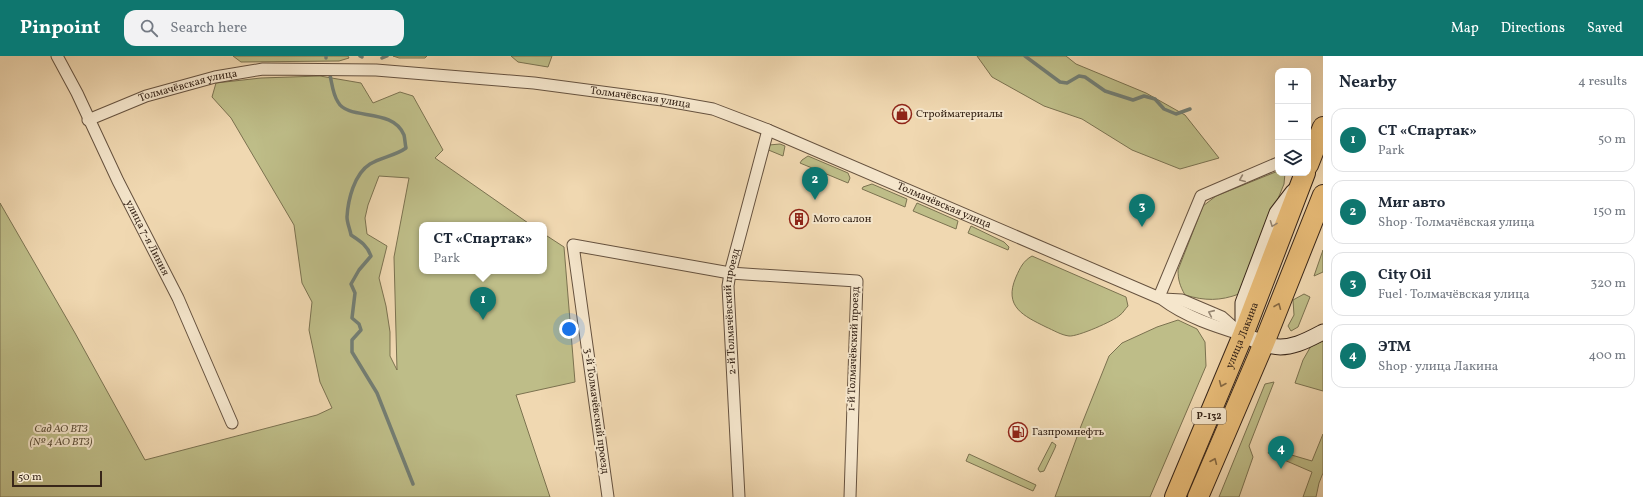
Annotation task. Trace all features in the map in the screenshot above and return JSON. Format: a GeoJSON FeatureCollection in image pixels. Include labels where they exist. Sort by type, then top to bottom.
{"type":"FeatureCollection","features":[{"type":"Feature","properties":{"kind":"highway","name":"улица Лакина"},"geometry":{"type":"LineString","coordinates":[[1311,154],[1323,127]]}},
{"type":"Feature","properties":{"kind":"highway","name":"улица Лакина"},"geometry":{"type":"LineString","coordinates":[[1175,497],[1243,335],[1302,176]]}},
{"type":"Feature","properties":{"kind":"highway","name":"улица Лакина"},"geometry":{"type":"LineString","coordinates":[[1198,497],[1264,343],[1323,195]]}},
{"type":"Feature","properties":{"kind":"street","name":"улица 7-я Линия"},"geometry":{"type":"LineString","coordinates":[[57,56],[178,298],[232,423]]}},
{"type":"Feature","properties":{"kind":"street","name":"Толмачёвская улица"},"geometry":{"type":"LineString","coordinates":[[88,120],[146,96],[215,77],[263,69],[376,70],[534,83],[662,100],[713,109],[768,130],[1161,298],[1177,309],[1217,327],[1243,335]]}},
{"type":"Feature","properties":{"kind":"street","name":"2-й Толмачёвский проезд"},"geometry":{"type":"LineString","coordinates":[[739,497],[729,294],[730,273],[768,130]]}},
{"type":"Feature","properties":{"kind":"street"},"geometry":{"type":"LineString","coordinates":[[1161,298],[1202,196],[1275,165]]}},
{"type":"Feature","properties":{"kind":"street","name":"3-й Толмачёвский проезд"},"geometry":{"type":"LineString","coordinates":[[608,497],[573,245],[730,273]]}},
{"type":"Feature","properties":{"kind":"street","name":"1-й Толмачёвский проезд"},"geometry":{"type":"LineString","coordinates":[[730,273],[857,281],[850,497]]}},
{"type":"Feature","properties":{"kind":"street"},"geometry":{"type":"LineString","coordinates":[[1243,335],[1272,346],[1288,346],[1304,342],[1323,332]]}},
{"type":"Feature","properties":{"kind":"green space"},"geometry":{"type":"Polygon","coordinates":[[[233,56],[348,56],[349,58],[339,61],[241,62],[233,56]]]}},
{"type":"Feature","properties":{"kind":"green space"},"geometry":{"type":"Polygon","coordinates":[[[393,56],[427,56],[425,58],[399,58],[393,56]]]}},
{"type":"Feature","properties":{"kind":"green space"},"geometry":{"type":"Polygon","coordinates":[[[511,56],[552,56],[548,67],[518,62],[511,56]]]}},
{"type":"Feature","properties":{"kind":"green space"},"geometry":{"type":"Polygon","coordinates":[[[977,56],[1066,56],[1076,64],[1146,93],[1185,115],[1219,158],[1180,169],[1132,150],[1082,119],[1044,106],[992,77],[977,56]]]}},
{"type":"Feature","properties":{"kind":"green space","name":"Сад АО ВТЗ (№ 4 АО ВТЗ)"},"geometry":{"type":"Polygon","coordinates":[[[320,76],[361,83],[373,103],[400,92],[413,96],[443,150],[435,158],[527,222],[419,222],[419,274],[547,274],[547,236],[564,247],[575,382],[516,395],[550,497],[0,497],[0,203],[75,333],[145,460],[317,415],[332,408],[320,382],[309,330],[312,302],[302,283],[294,225],[231,118],[212,97],[216,83],[261,78],[320,76]],[[379,176],[368,205],[365,218],[367,234],[387,246],[379,278],[386,306],[390,332],[390,356],[397,370],[394,257],[409,178],[379,176]]]}},
{"type":"Feature","properties":{"kind":"green space"},"geometry":{"type":"Polygon","coordinates":[[[780,144],[785,146],[783,156],[766,149],[769,145],[780,144]]]}},
{"type":"Feature","properties":{"kind":"green space"},"geometry":{"type":"Polygon","coordinates":[[[808,156],[848,173],[850,178],[848,183],[800,163],[808,156]]]}},
{"type":"Feature","properties":{"kind":"green space"},"geometry":{"type":"Polygon","coordinates":[[[1275,172],[1275,176],[1285,176],[1284,184],[1239,294],[1219,299],[1199,298],[1185,295],[1178,277],[1178,270],[1203,206],[1216,196],[1275,172]]]}},
{"type":"Feature","properties":{"kind":"green space"},"geometry":{"type":"Polygon","coordinates":[[[872,184],[907,199],[905,207],[862,189],[863,187],[872,184]]]}},
{"type":"Feature","properties":{"kind":"green space"},"geometry":{"type":"Polygon","coordinates":[[[917,203],[958,221],[956,229],[913,211],[917,203]]]}},
{"type":"Feature","properties":{"kind":"green space"},"geometry":{"type":"Polygon","coordinates":[[[971,226],[1004,242],[1009,247],[1008,250],[968,233],[971,226]]]}},
{"type":"Feature","properties":{"kind":"green space"},"geometry":{"type":"Polygon","coordinates":[[[1323,250],[1323,272],[1314,276],[1323,250]]]}},
{"type":"Feature","properties":{"kind":"green space"},"geometry":{"type":"Polygon","coordinates":[[[1032,256],[1126,297],[1128,306],[1121,314],[1111,321],[1073,336],[1063,335],[1030,319],[1018,309],[1012,296],[1013,287],[1019,271],[1024,262],[1032,256]]]}},
{"type":"Feature","properties":{"kind":"green space"},"geometry":{"type":"Polygon","coordinates":[[[1304,294],[1310,297],[1298,327],[1291,331],[1288,326],[1294,315],[1293,300],[1304,294]]]}},
{"type":"Feature","properties":{"kind":"green space"},"geometry":{"type":"Polygon","coordinates":[[[1178,320],[1197,329],[1205,342],[1206,366],[1150,497],[1055,497],[1109,356],[1122,343],[1157,327],[1178,320]]]}},
{"type":"Feature","properties":{"kind":"green space"},"geometry":{"type":"Polygon","coordinates":[[[1323,341],[1323,391],[1295,383],[1303,360],[1311,346],[1323,341]]]}},
{"type":"Feature","properties":{"kind":"green space"},"geometry":{"type":"Polygon","coordinates":[[[1274,382],[1249,446],[1253,457],[1239,497],[1219,497],[1265,384],[1274,382]]]}},
{"type":"Feature","properties":{"kind":"green space"},"geometry":{"type":"Polygon","coordinates":[[[1323,434],[1323,473],[1316,497],[1303,497],[1312,472],[1268,453],[1271,449],[1312,461],[1323,434]]]}},
{"type":"Feature","properties":{"kind":"green space"},"geometry":{"type":"Polygon","coordinates":[[[1052,442],[1056,445],[1055,448],[1044,471],[1040,472],[1038,469],[1052,442]]]}},
{"type":"Feature","properties":{"kind":"green space"},"geometry":{"type":"Polygon","coordinates":[[[969,454],[1036,485],[1033,491],[966,461],[969,454]]]}},
{"type":"Feature","properties":{"kind":"waterway"},"geometry":{"type":"LineString","coordinates":[[382,58],[387,56]]}},
{"type":"Feature","properties":{"kind":"waterway"},"geometry":{"type":"LineString","coordinates":[[1025,56],[1060,82],[1067,83],[1079,76],[1085,77],[1105,91],[1133,100],[1144,96],[1155,99],[1164,109],[1176,114],[1190,109]]}},
{"type":"Feature","properties":{"kind":"waterway"},"geometry":{"type":"LineString","coordinates":[[330,75],[335,96],[343,108],[381,117],[398,126],[404,135],[406,148],[370,164],[364,168],[360,174],[350,195],[347,222],[351,235],[365,246],[371,256],[359,270],[351,284],[355,293],[352,318],[359,324],[361,330],[352,340],[352,352],[377,393],[413,484]]}},
{"type":"Feature","properties":{"kind":"place","name":"Стройматериалы"},"geometry":{"type":"Point","coordinates":[902,114]}},
{"type":"Feature","properties":{"kind":"place","name":"Миг авто"},"geometry":{"type":"Point","coordinates":[815,200]}},
{"type":"Feature","properties":{"kind":"place","name":"Мото салон"},"geometry":{"type":"Point","coordinates":[799,219]}},
{"type":"Feature","properties":{"kind":"place","name":"City Oil"},"geometry":{"type":"Point","coordinates":[1142,227]}},
{"type":"Feature","properties":{"kind":"place","name":"СТ «Спартак»"},"geometry":{"type":"Point","coordinates":[483,320]}},
{"type":"Feature","properties":{"kind":"place","name":"Газпромнефть"},"geometry":{"type":"Point","coordinates":[1018,432]}},
{"type":"Feature","properties":{"kind":"place","name":"ЭТМ"},"geometry":{"type":"Point","coordinates":[1281,469]}}]}
